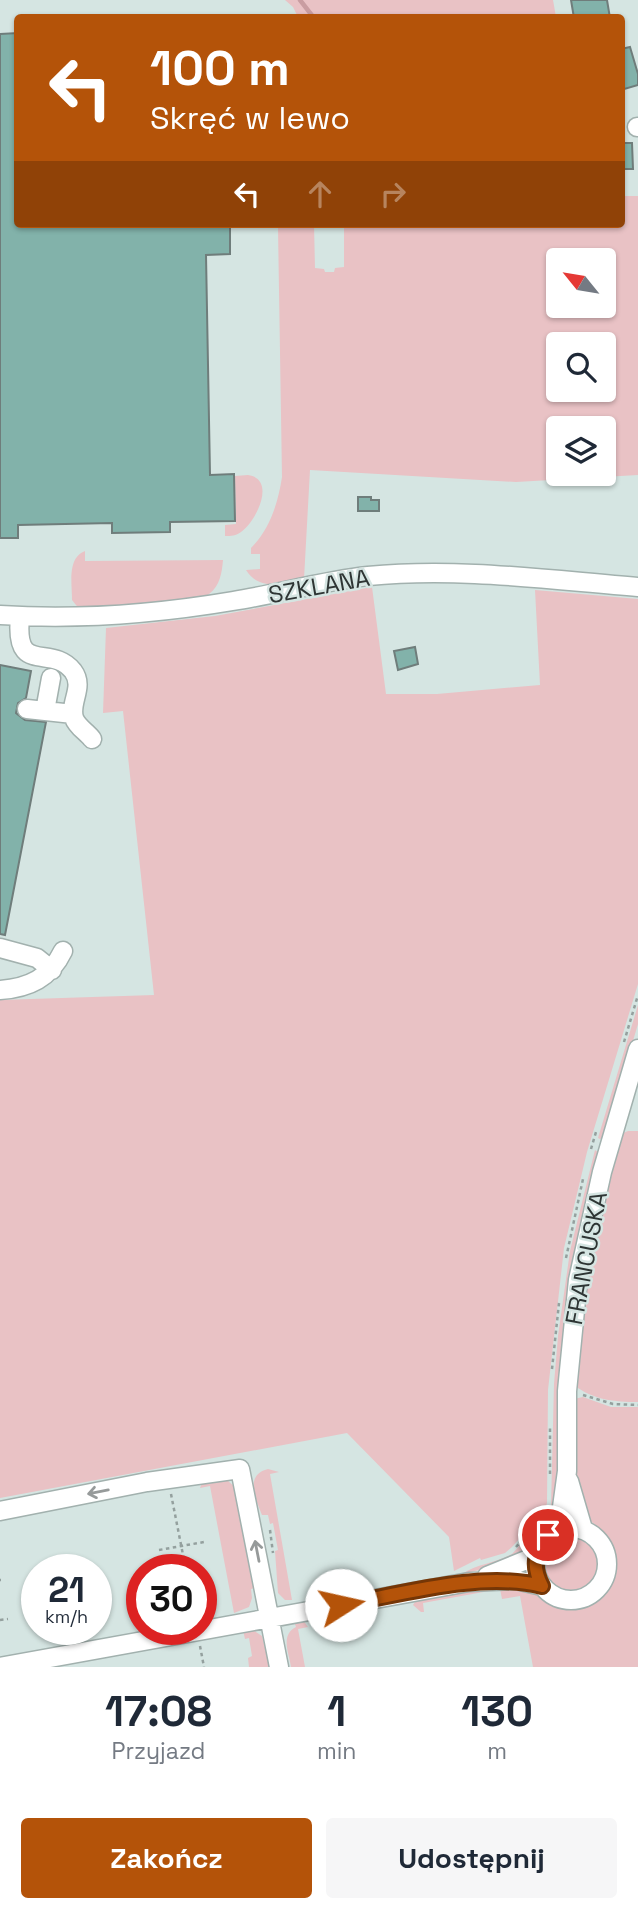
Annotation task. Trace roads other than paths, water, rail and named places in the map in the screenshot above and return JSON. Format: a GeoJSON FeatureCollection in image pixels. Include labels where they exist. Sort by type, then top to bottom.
{"type":"FeatureCollection","features":[{"type":"Feature","properties":{"kind":"street","name":"SZKLANA"},"geometry":{"type":"LineString","coordinates":[[0,615],[65,617],[151,612],[235,601],[336,580],[411,573],[453,573],[638,587]]}},
{"type":"Feature","properties":{"kind":"street"},"geometry":{"type":"LineString","coordinates":[[20,617],[19,636],[25,651],[60,662],[74,672],[78,687],[73,714],[78,725],[92,739]]}},
{"type":"Feature","properties":{"kind":"street"},"geometry":{"type":"LineString","coordinates":[[45,711],[51,678]]}},
{"type":"Feature","properties":{"kind":"street"},"geometry":{"type":"LineString","coordinates":[[27,709],[73,714]]}},
{"type":"Feature","properties":{"kind":"street"},"geometry":{"type":"LineString","coordinates":[[0,948],[37,958],[52,970]]}},
{"type":"Feature","properties":{"kind":"street"},"geometry":{"type":"LineString","coordinates":[[0,990],[33,984],[52,970],[64,951]]}},
{"type":"Feature","properties":{"kind":"street","name":"FRANCUSKA"},"geometry":{"type":"LineString","coordinates":[[559,1529],[558,1473],[578,1280],[589,1223],[597,1145],[631,1047]]}},
{"type":"Feature","properties":{"kind":"street"},"geometry":{"type":"LineString","coordinates":[[0,1511],[168,1479],[240,1469],[279,1667]]}},
{"type":"Feature","properties":{"kind":"street","name":"FRANCUSKA"},"geometry":{"type":"LineString","coordinates":[[558,1473],[573,1500],[583,1529]]}},
{"type":"Feature","properties":{"kind":"street"},"geometry":{"type":"LineString","coordinates":[[559,1529],[583,1529],[594,1535],[602,1544],[607,1555],[608,1568],[597,1590],[587,1597],[563,1599],[542,1586],[535,1567],[536,1556],[548,1535],[559,1529]]}},
{"type":"Feature","properties":{"kind":"street"},"geometry":{"type":"LineString","coordinates":[[469,1582],[536,1556]]}},
{"type":"Feature","properties":{"kind":"street"},"geometry":{"type":"LineString","coordinates":[[0,1667],[469,1582],[516,1580],[542,1586]]}},
{"type":"Feature","properties":{"kind":"waterway"},"geometry":{"type":"LineString","coordinates":[[300,0],[311,14]]}}]}
